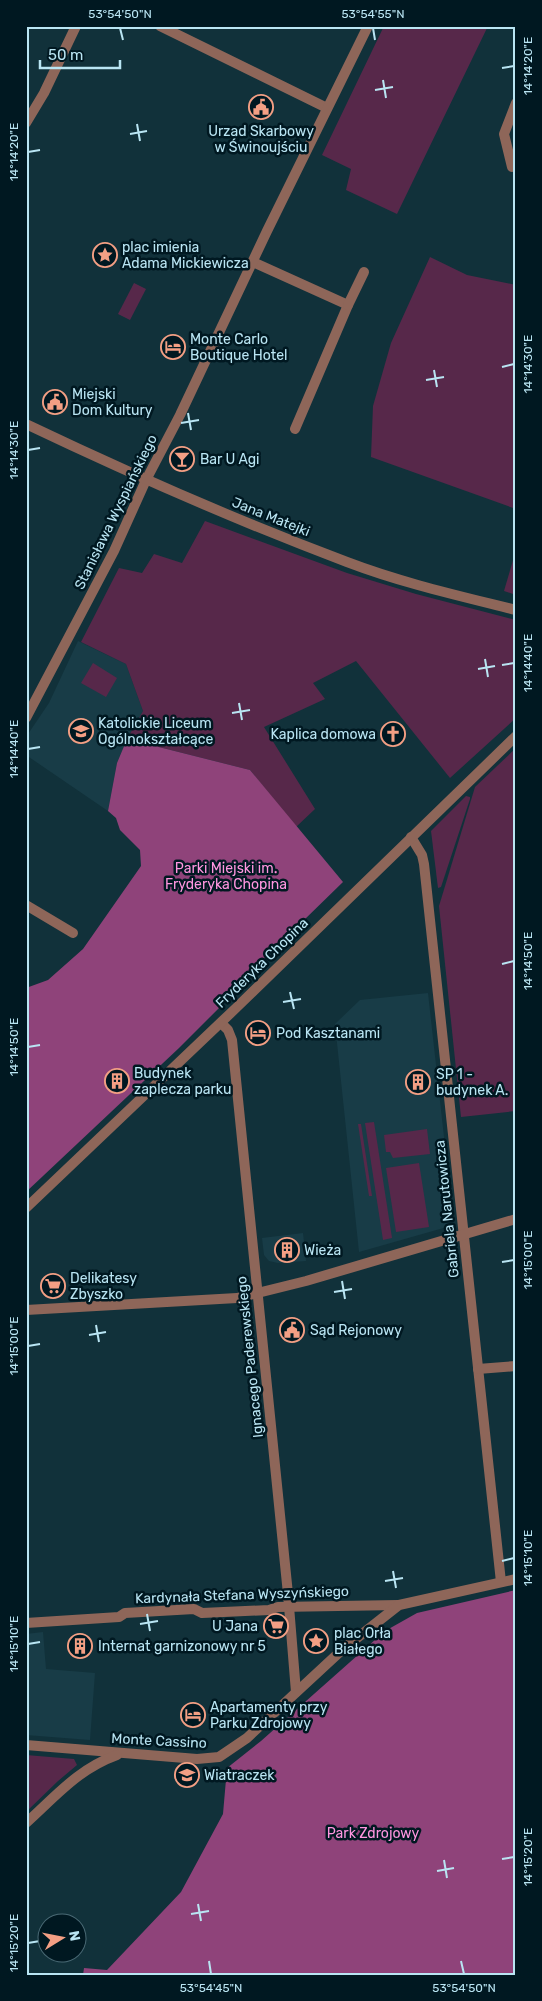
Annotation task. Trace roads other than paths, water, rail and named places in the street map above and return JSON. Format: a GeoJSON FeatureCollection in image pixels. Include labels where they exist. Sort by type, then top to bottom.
{"type":"FeatureCollection","features":[{"type":"Feature","properties":{"kind":"street"},"geometry":{"type":"LineString","coordinates":[[26,123],[30,111],[61,60],[76,26]]}},
{"type":"Feature","properties":{"kind":"street"},"geometry":{"type":"LineString","coordinates":[[160,26],[327,108]]}},
{"type":"Feature","properties":{"kind":"street","name":"Stanisława Wyspiańskiego"},"geometry":{"type":"LineString","coordinates":[[26,718],[114,551],[146,480],[180,415],[368,26]]}},
{"type":"Feature","properties":{"kind":"street"},"geometry":{"type":"LineString","coordinates":[[512,167],[504,134],[516,103]]}},
{"type":"Feature","properties":{"kind":"street"},"geometry":{"type":"LineString","coordinates":[[253,262],[348,305]]}},
{"type":"Feature","properties":{"kind":"street"},"geometry":{"type":"LineString","coordinates":[[295,429],[364,272]]}},
{"type":"Feature","properties":{"kind":"street","name":"Jana Matejki"},"geometry":{"type":"LineString","coordinates":[[26,424],[146,480],[349,563],[420,585],[516,610]]}},
{"type":"Feature","properties":{"kind":"street","name":"Fryderyka Chopina"},"geometry":{"type":"LineString","coordinates":[[26,1208],[221,1023],[516,736]]}},
{"type":"Feature","properties":{"kind":"street","name":"Gabriela Narutowicza"},"geometry":{"type":"LineString","coordinates":[[411,837],[422,855],[424,864],[501,1582]]}},
{"type":"Feature","properties":{"kind":"street"},"geometry":{"type":"LineString","coordinates":[[26,905],[74,933]]}},
{"type":"Feature","properties":{"kind":"street","name":"Ignacego Paderewskiego"},"geometry":{"type":"LineString","coordinates":[[221,1023],[228,1030],[232,1040],[296,1692]]}},
{"type":"Feature","properties":{"kind":"street"},"geometry":{"type":"LineString","coordinates":[[26,1310],[237,1298],[258,1294],[516,1219]]}},
{"type":"Feature","properties":{"kind":"street"},"geometry":{"type":"LineString","coordinates":[[478,1369],[516,1366]]}},
{"type":"Feature","properties":{"kind":"street"},"geometry":{"type":"LineString","coordinates":[[399,1605],[516,1579]]}},
{"type":"Feature","properties":{"kind":"street","name":"Kardynała Stefana Wyszyńskiego"},"geometry":{"type":"LineString","coordinates":[[26,1623],[119,1617],[125,1613],[194,1609],[202,1613],[269,1610],[278,1607],[399,1605]]}},
{"type":"Feature","properties":{"kind":"street","name":"Monte Cassino"},"geometry":{"type":"LineString","coordinates":[[26,1745],[197,1759],[219,1757],[246,1738],[343,1649],[399,1605]]}},
{"type":"Feature","properties":{"kind":"street"},"geometry":{"type":"LineString","coordinates":[[26,1823],[78,1774],[101,1761],[120,1754]]}},
{"type":"Feature","properties":{"kind":"place","name":"Urząd Skarbowy w Świnoujściu"},"geometry":{"type":"Point","coordinates":[261,107]}},
{"type":"Feature","properties":{"kind":"place","name":"plac imienia Adama Mickiewicza"},"geometry":{"type":"Point","coordinates":[105,255]}},
{"type":"Feature","properties":{"kind":"place","name":"Monte Carlo Boutique Hotel"},"geometry":{"type":"Point","coordinates":[173,347]}},
{"type":"Feature","properties":{"kind":"place","name":"Miejski Dom Kultury"},"geometry":{"type":"Point","coordinates":[55,402]}},
{"type":"Feature","properties":{"kind":"place","name":"Bar U Agi"},"geometry":{"type":"Point","coordinates":[182,459]}},
{"type":"Feature","properties":{"kind":"place","name":"Katolickie Liceum Ogólnokształcące"},"geometry":{"type":"Point","coordinates":[81,731]}},
{"type":"Feature","properties":{"kind":"place","name":"Kaplica domowa"},"geometry":{"type":"Point","coordinates":[393,734]}},
{"type":"Feature","properties":{"kind":"place","name":"Pod Kasztanami"},"geometry":{"type":"Point","coordinates":[258,1033]}},
{"type":"Feature","properties":{"kind":"place","name":"Budynek zaplecza parku"},"geometry":{"type":"Point","coordinates":[117,1081]}},
{"type":"Feature","properties":{"kind":"place","name":"SP 1 - budynek A."},"geometry":{"type":"Point","coordinates":[418,1082]}},
{"type":"Feature","properties":{"kind":"place","name":"Wieża"},"geometry":{"type":"Point","coordinates":[287,1250]}},
{"type":"Feature","properties":{"kind":"place","name":"Delikatesy Zbyszko"},"geometry":{"type":"Point","coordinates":[53,1286]}},
{"type":"Feature","properties":{"kind":"place","name":"Sąd Rejonowy"},"geometry":{"type":"Point","coordinates":[292,1330]}},
{"type":"Feature","properties":{"kind":"place","name":"U Jana"},"geometry":{"type":"Point","coordinates":[276,1626]}},
{"type":"Feature","properties":{"kind":"place","name":"plac Orła Białego"},"geometry":{"type":"Point","coordinates":[316,1641]}},
{"type":"Feature","properties":{"kind":"place","name":"Internat garnizonowy nr 5"},"geometry":{"type":"Point","coordinates":[80,1646]}},
{"type":"Feature","properties":{"kind":"place","name":"Apartamenty przy Parku Zdrojowy"},"geometry":{"type":"Point","coordinates":[193,1715]}},
{"type":"Feature","properties":{"kind":"place","name":"Wiatraczek"},"geometry":{"type":"Point","coordinates":[187,1775]}},
{"type":"Feature","properties":{"kind":"park label","name":"Parki Miejski im. Fryderyka Chopina"},"geometry":{"type":"Point","coordinates":[226,876]}},
{"type":"Feature","properties":{"kind":"park label","name":"Park Zdrojowy"},"geometry":{"type":"Point","coordinates":[373,1833]}}]}
